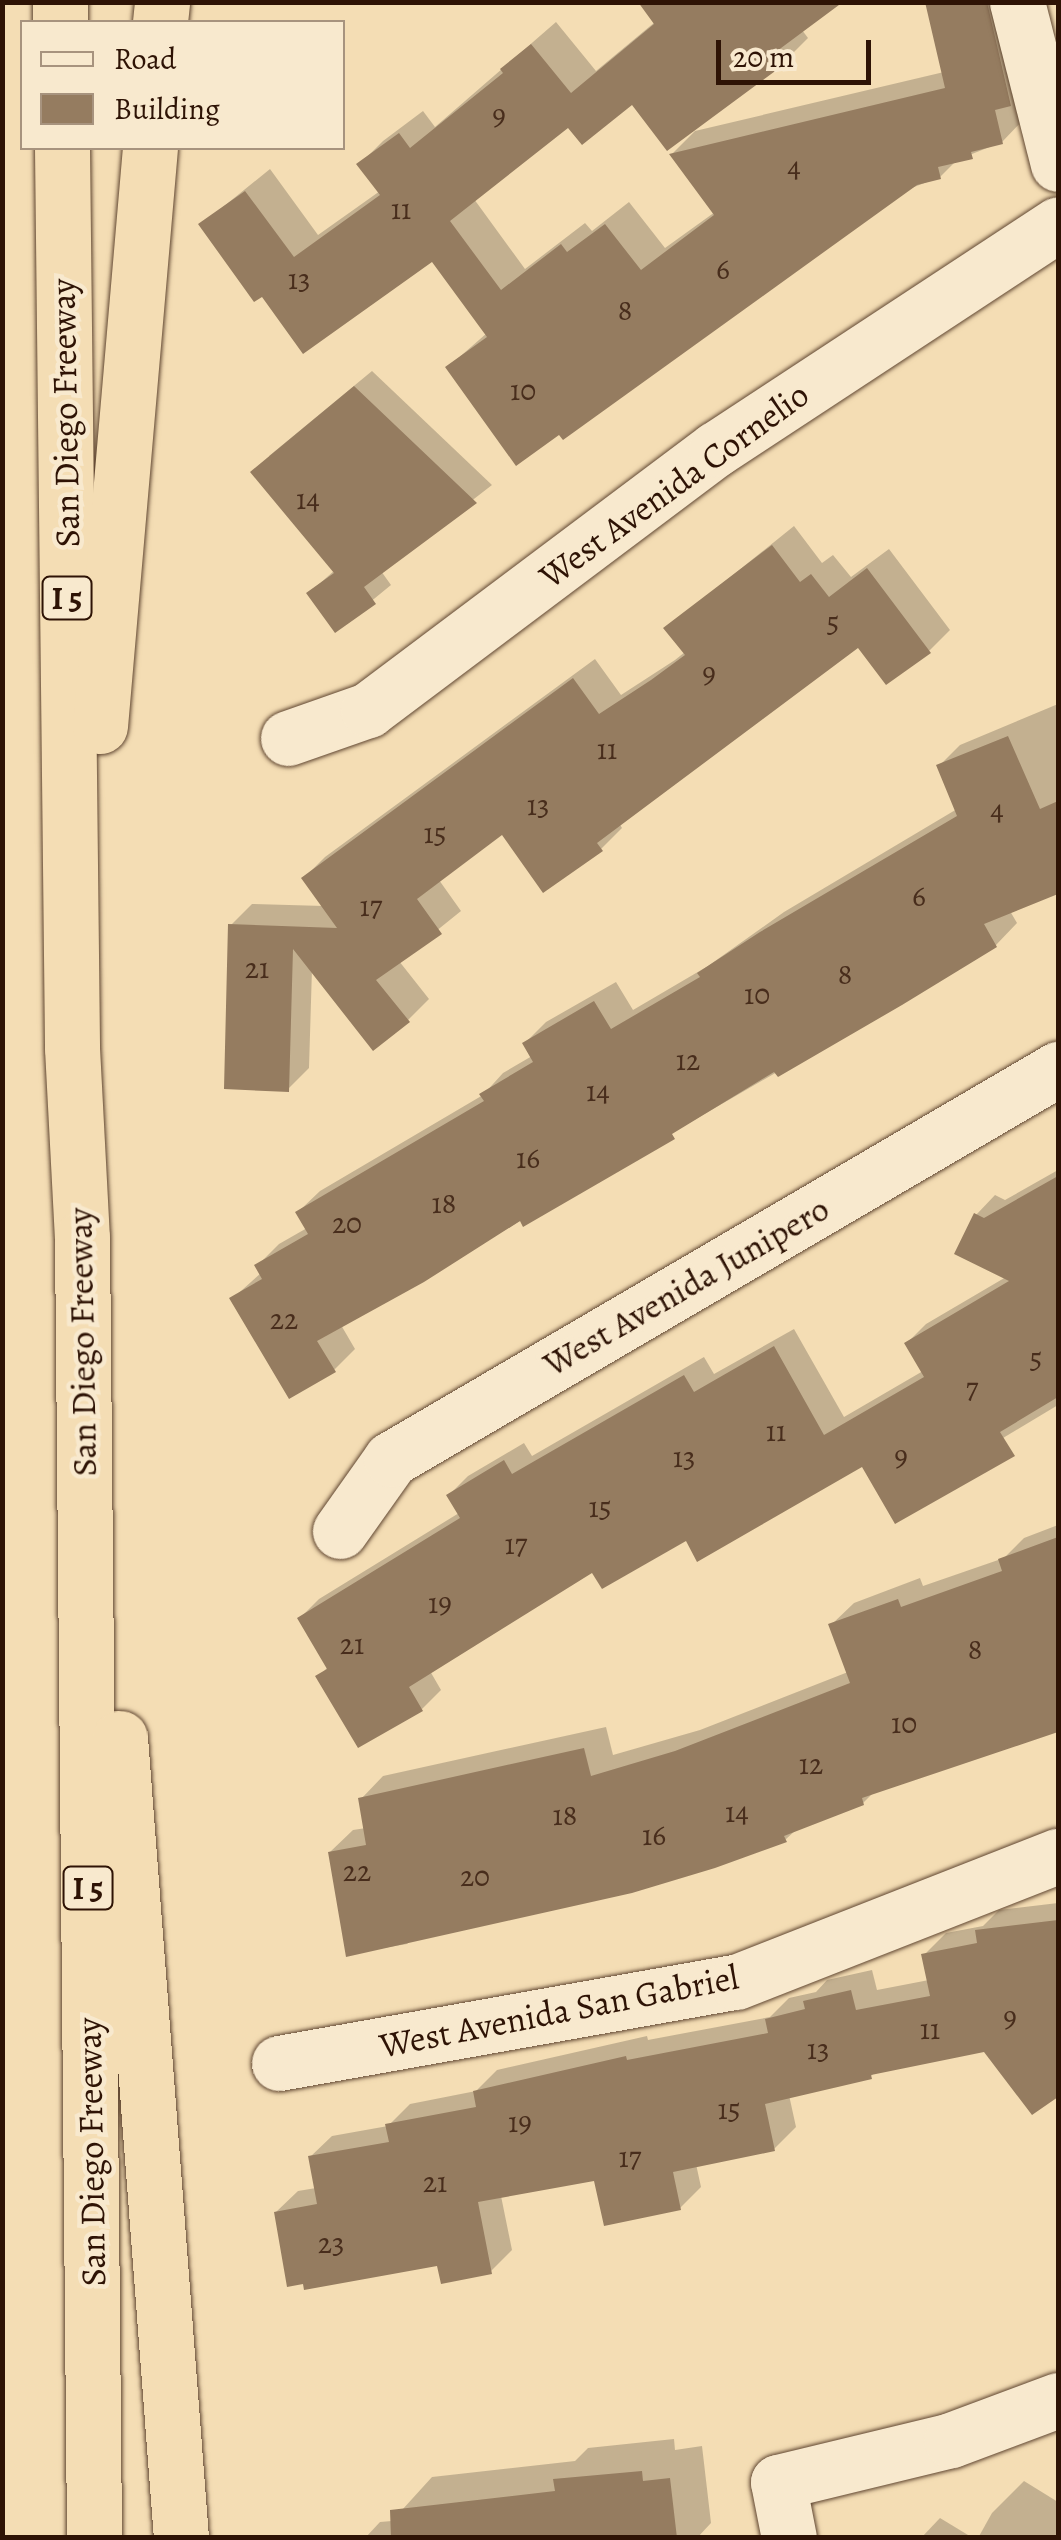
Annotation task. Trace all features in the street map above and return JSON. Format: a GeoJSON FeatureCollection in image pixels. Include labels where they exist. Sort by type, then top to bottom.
{"type":"FeatureCollection","features":[{"type":"Feature","properties":{"kind":"highway","name":"San Diego Freeway"},"geometry":{"type":"LineString","coordinates":[[62,150],[72,1048],[82,1238],[94,2538]]}},
{"type":"Feature","properties":{"kind":"highway"},"geometry":{"type":"LineString","coordinates":[[72,1048],[150,150]]}},
{"type":"Feature","properties":{"kind":"highway"},"geometry":{"type":"LineString","coordinates":[[82,1238],[182,2538]]}},
{"type":"Feature","properties":{"kind":"street"},"geometry":{"type":"LineString","coordinates":[[1017,2],[1058,164]]}},
{"type":"Feature","properties":{"kind":"street","name":"West Avenida Cornelio"},"geometry":{"type":"LineString","coordinates":[[288,738],[368,710],[716,449],[1058,224]]}},
{"type":"Feature","properties":{"kind":"street","name":"West Avenida Junipero"},"geometry":{"type":"LineString","coordinates":[[340,1531],[391,1459],[1058,1069]]}},
{"type":"Feature","properties":{"kind":"street","name":"West Avenida San Gabriel"},"geometry":{"type":"LineString","coordinates":[[279,2063],[736,1982],[1058,1856]]}},
{"type":"Feature","properties":{"kind":"street"},"geometry":{"type":"LineString","coordinates":[[788,2538],[778,2482],[950,2440],[1058,2400]]}},
{"type":"Feature","properties":{"kind":"building"},"geometry":{"type":"Polygon","coordinates":[[[638,2],[843,2],[777,51],[786,63],[667,151],[632,105],[582,145],[568,128],[450,221],[501,290],[561,244],[567,252],[605,224],[641,270],[714,215],[669,154],[945,88],[925,2],[987,2],[1011,106],[995,110],[1003,144],[971,152],[973,159],[938,167],[941,179],[917,185],[563,440],[559,435],[516,466],[445,367],[487,337],[432,262],[303,354],[262,297],[254,302],[198,224],[245,191],[294,257],[380,195],[356,164],[399,133],[410,148],[503,73],[500,69],[531,44],[571,93],[654,24],[638,2]]]}},
{"type":"Feature","properties":{"kind":"building"},"geometry":{"type":"Polygon","coordinates":[[[354,386],[477,503],[364,587],[376,604],[335,633],[306,593],[334,573],[250,472],[354,386]]]}},
{"type":"Feature","properties":{"kind":"building"},"geometry":{"type":"Polygon","coordinates":[[[772,545],[800,582],[811,574],[829,597],[867,568],[931,653],[886,685],[858,648],[597,843],[603,851],[543,893],[502,835],[417,899],[442,934],[376,980],[410,1022],[373,1051],[293,949],[289,1092],[224,1089],[228,924],[337,928],[301,878],[573,678],[599,714],[651,680],[685,655],[663,628],[772,545]]]}},
{"type":"Feature","properties":{"kind":"building"},"geometry":{"type":"Polygon","coordinates":[[[1008,736],[1040,809],[1058,801],[1058,894],[984,924],[997,947],[902,1005],[778,1077],[774,1072],[672,1134],[675,1139],[523,1227],[520,1221],[424,1282],[317,1341],[336,1372],[289,1399],[229,1298],[262,1279],[254,1265],[308,1234],[295,1212],[484,1101],[479,1094],[533,1062],[522,1043],[594,1001],[611,1029],[700,977],[697,973],[760,932],[957,816],[936,765],[1008,736]]]}},
{"type":"Feature","properties":{"kind":"building"},"geometry":{"type":"Polygon","coordinates":[[[1058,1176],[1058,1397],[1000,1432],[1015,1456],[895,1524],[862,1467],[697,1562],[686,1541],[602,1589],[592,1573],[409,1687],[423,1711],[358,1748],[315,1676],[327,1669],[297,1618],[460,1518],[446,1495],[504,1460],[512,1474],[684,1375],[694,1392],[774,1346],[824,1435],[924,1377],[904,1343],[1009,1281],[954,1254],[974,1213],[984,1218],[1058,1176]]]}},
{"type":"Feature","properties":{"kind":"building"},"geometry":{"type":"Polygon","coordinates":[[[1058,1537],[1058,1732],[862,1798],[864,1805],[784,1836],[787,1842],[715,1868],[632,1893],[346,1957],[328,1852],[366,1845],[358,1798],[584,1748],[591,1776],[675,1751],[850,1683],[828,1624],[898,1599],[901,1607],[1002,1571],[998,1559],[1058,1537]]]}},
{"type":"Feature","properties":{"kind":"building"},"geometry":{"type":"Polygon","coordinates":[[[1058,1920],[1058,2097],[1032,2115],[984,2052],[871,2075],[872,2079],[765,2104],[775,2151],[673,2172],[681,2210],[604,2226],[594,2181],[478,2202],[492,2274],[441,2284],[437,2266],[304,2290],[303,2284],[287,2287],[274,2212],[317,2204],[308,2156],[389,2142],[385,2124],[476,2107],[473,2091],[626,2056],[627,2060],[768,2033],[765,2019],[805,2009],[803,2001],[851,1990],[856,2010],[930,1996],[921,1954],[977,1943],[975,1930],[1058,1920]]]}},
{"type":"Feature","properties":{"kind":"building"},"geometry":{"type":"Polygon","coordinates":[[[642,2471],[643,2481],[670,2478],[677,2538],[391,2538],[390,2510],[555,2491],[553,2479],[642,2471]]]}}]}
